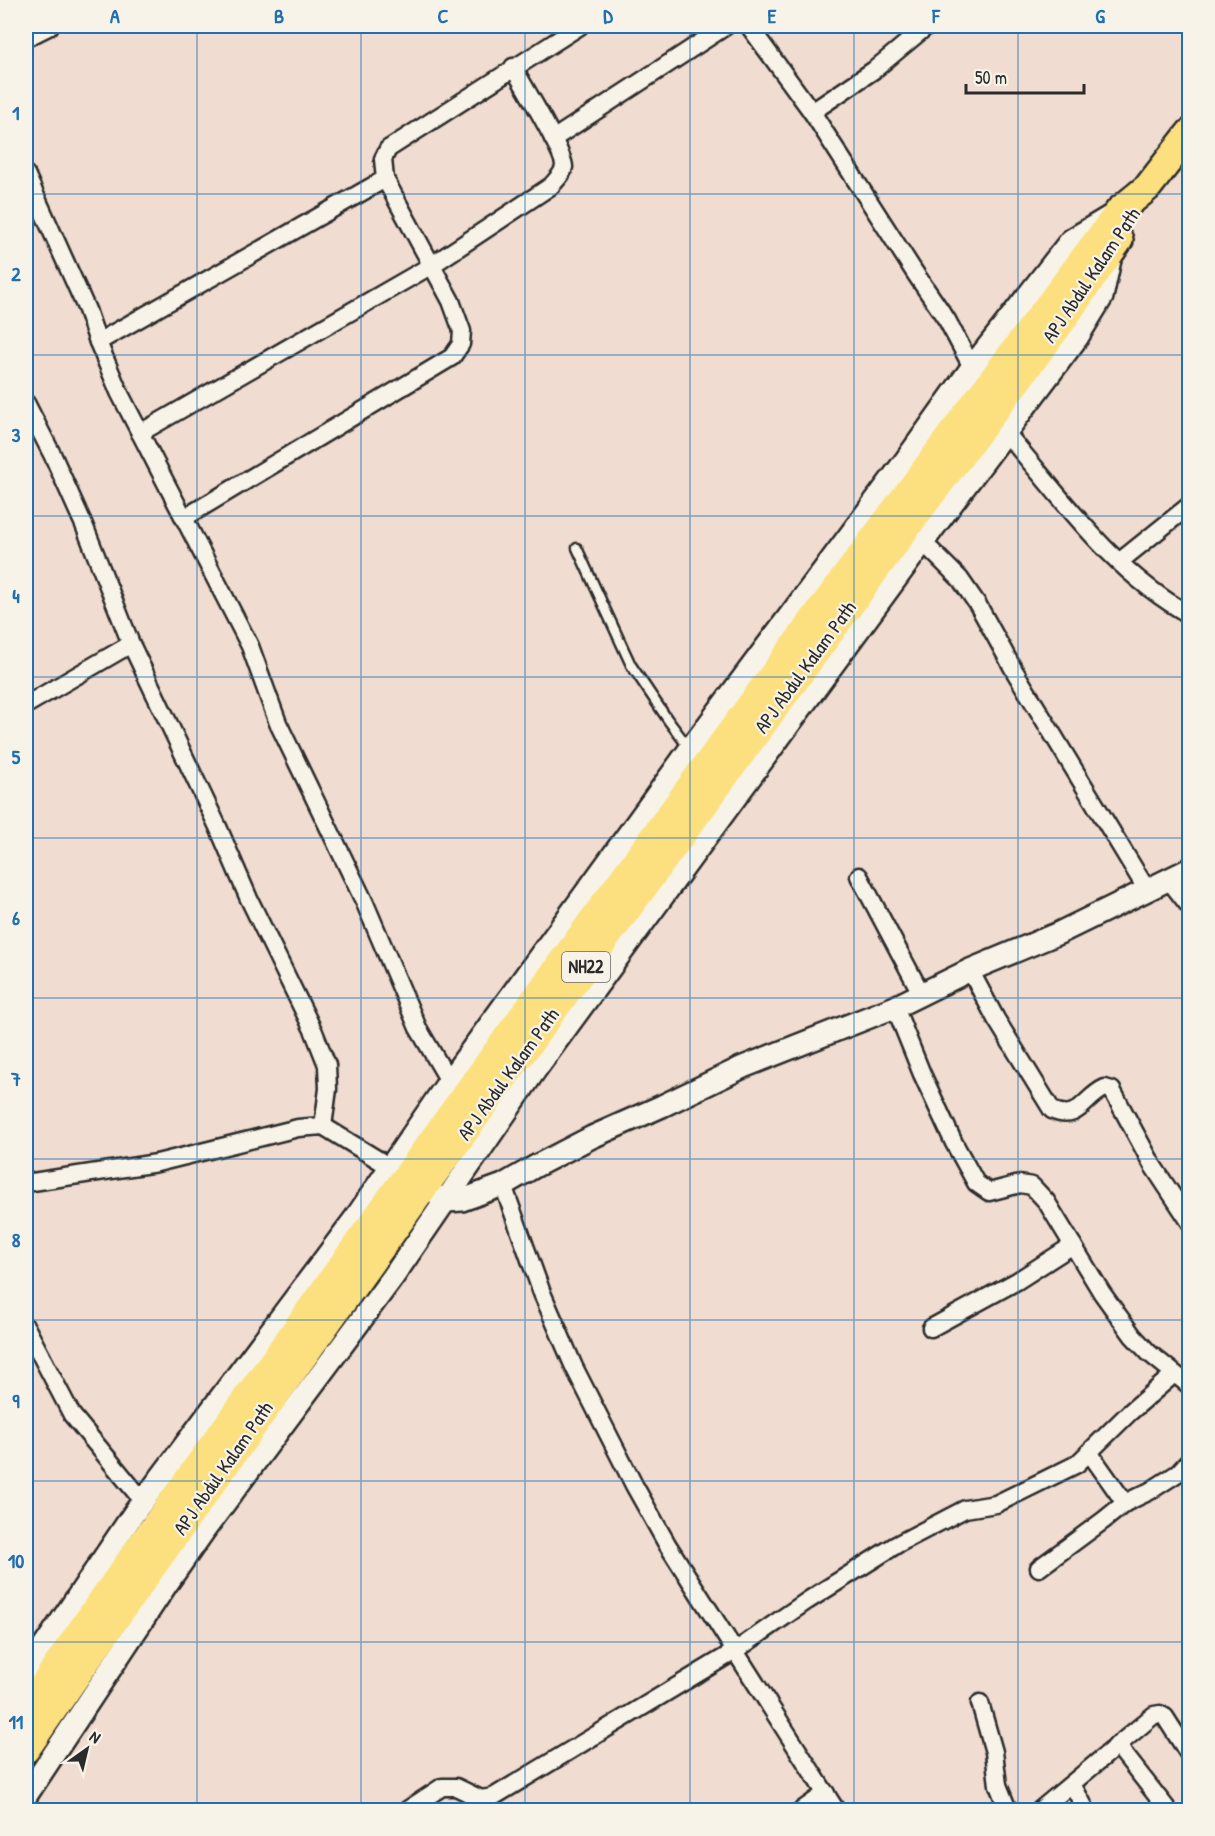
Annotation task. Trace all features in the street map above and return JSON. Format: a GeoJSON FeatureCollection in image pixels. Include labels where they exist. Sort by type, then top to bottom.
{"type":"FeatureCollection","features":[{"type":"Feature","properties":{"kind":"highway","name":"NH22"},"geometry":{"type":"LineString","coordinates":[[1148,187],[1190,132]]}},
{"type":"Feature","properties":{"kind":"highway","name":"APJ Abdul Kalam Path"},"geometry":{"type":"LineString","coordinates":[[26,1749],[416,1184],[930,461],[1120,210],[1148,187]]}},
{"type":"Feature","properties":{"kind":"highway","name":"APJ Abdul Kalam Path"},"geometry":{"type":"LineString","coordinates":[[989,383],[1112,251],[1132,220],[1148,187]]}},
{"type":"Feature","properties":{"kind":"highway","name":"APJ Abdul Kalam Path"},"geometry":{"type":"LineString","coordinates":[[26,1710],[112,1586],[416,1184]]}},
{"type":"Feature","properties":{"kind":"street"},"geometry":{"type":"LineString","coordinates":[[26,38],[50,26]]}},
{"type":"Feature","properties":{"kind":"street"},"geometry":{"type":"LineString","coordinates":[[184,518],[452,357],[461,344],[462,331],[451,301],[385,179],[383,159],[388,149],[580,26]]}},
{"type":"Feature","properties":{"kind":"street"},"geometry":{"type":"LineString","coordinates":[[553,139],[726,26]]}},
{"type":"Feature","properties":{"kind":"street"},"geometry":{"type":"LineString","coordinates":[[749,26],[812,112],[915,273],[989,383]]}},
{"type":"Feature","properties":{"kind":"street"},"geometry":{"type":"LineString","coordinates":[[812,112],[874,70],[927,26]]}},
{"type":"Feature","properties":{"kind":"street"},"geometry":{"type":"LineString","coordinates":[[140,433],[432,265],[551,186],[562,173],[564,165],[553,139],[513,67]]}},
{"type":"Feature","properties":{"kind":"street"},"geometry":{"type":"LineString","coordinates":[[26,174],[87,310],[119,392],[250,646],[278,723],[364,901],[418,1028],[449,1081]]}},
{"type":"Feature","properties":{"kind":"street"},"geometry":{"type":"LineString","coordinates":[[98,342],[385,179]]}},
{"type":"Feature","properties":{"kind":"street","name":"NH22"},"geometry":{"type":"LineString","coordinates":[[26,1673],[143,1501],[356,1217],[416,1184],[536,1069],[923,542],[1077,338],[1102,297],[1112,251]]}},
{"type":"Feature","properties":{"kind":"street","name":"NH22"},"geometry":{"type":"LineString","coordinates":[[26,1796],[206,1528],[386,1286],[449,1081],[690,749],[930,461],[989,383]]}},
{"type":"Feature","properties":{"kind":"street"},"geometry":{"type":"LineString","coordinates":[[26,403],[84,525],[131,644],[218,827],[249,899],[314,1032],[327,1065],[328,1089],[323,1125]]}},
{"type":"Feature","properties":{"kind":"street"},"geometry":{"type":"LineString","coordinates":[[1005,433],[1064,503],[1119,562],[1190,615]]}},
{"type":"Feature","properties":{"kind":"street"},"geometry":{"type":"LineString","coordinates":[[1119,562],[1190,505]]}},
{"type":"Feature","properties":{"kind":"street"},"geometry":{"type":"LineString","coordinates":[[923,542],[960,579],[978,605],[1015,672],[1147,890]]}},
{"type":"Feature","properties":{"kind":"street"},"geometry":{"type":"LineString","coordinates":[[26,705],[131,644]]}},
{"type":"Feature","properties":{"kind":"street"},"geometry":{"type":"LineString","coordinates":[[26,1182],[157,1163],[298,1128],[323,1125],[416,1184],[462,1200],[503,1185],[592,1137],[743,1067],[896,1006],[970,970],[1059,933],[1190,869]]}},
{"type":"Feature","properties":{"kind":"street"},"geometry":{"type":"LineString","coordinates":[[859,876],[921,993]]}},
{"type":"Feature","properties":{"kind":"street"},"geometry":{"type":"LineString","coordinates":[[1169,880],[1190,907]]}},
{"type":"Feature","properties":{"kind":"street"},"geometry":{"type":"LineString","coordinates":[[970,970],[996,1019],[1052,1110],[1062,1115],[1074,1113],[1096,1091],[1105,1088],[1112,1090],[1153,1166],[1188,1216]]}},
{"type":"Feature","properties":{"kind":"street"},"geometry":{"type":"LineString","coordinates":[[896,1006],[926,1084],[976,1183],[989,1192],[1020,1184],[1032,1186],[1046,1201],[1115,1312],[1133,1336],[1149,1353],[1190,1386]]}},
{"type":"Feature","properties":{"kind":"street"},"geometry":{"type":"LineString","coordinates":[[503,1185],[542,1293],[574,1367],[652,1520],[836,1810]]}},
{"type":"Feature","properties":{"kind":"street"},"geometry":{"type":"LineString","coordinates":[[930,1328],[1017,1281],[1072,1245]]}},
{"type":"Feature","properties":{"kind":"street"},"geometry":{"type":"LineString","coordinates":[[26,1327],[72,1415],[143,1501]]}},
{"type":"Feature","properties":{"kind":"street"},"geometry":{"type":"LineString","coordinates":[[407,1810],[442,1787],[456,1787],[480,1799],[493,1797],[735,1651],[825,1589],[896,1545],[965,1509],[996,1504],[1077,1464],[1129,1413],[1174,1374]]}},
{"type":"Feature","properties":{"kind":"street"},"geometry":{"type":"LineString","coordinates":[[1089,1452],[1125,1503]]}},
{"type":"Feature","properties":{"kind":"street"},"geometry":{"type":"LineString","coordinates":[[1039,1568],[1125,1503],[1150,1491],[1178,1473],[1190,1460]]}},
{"type":"Feature","properties":{"kind":"street"},"geometry":{"type":"LineString","coordinates":[[980,1703],[994,1752],[998,1785],[1008,1810]]}},
{"type":"Feature","properties":{"kind":"street"},"geometry":{"type":"LineString","coordinates":[[1040,1810],[1147,1720],[1160,1714],[1171,1724],[1190,1756]]}},
{"type":"Feature","properties":{"kind":"street"},"geometry":{"type":"LineString","coordinates":[[1117,1745],[1168,1810]]}},
{"type":"Feature","properties":{"kind":"street"},"geometry":{"type":"LineString","coordinates":[[1072,1784],[1086,1810]]}},
{"type":"Feature","properties":{"kind":"street"},"geometry":{"type":"LineString","coordinates":[[802,1810],[826,1793]]}},
{"type":"Feature","properties":{"kind":"lane"},"geometry":{"type":"LineString","coordinates":[[577,548],[631,665],[690,749]]}}]}
